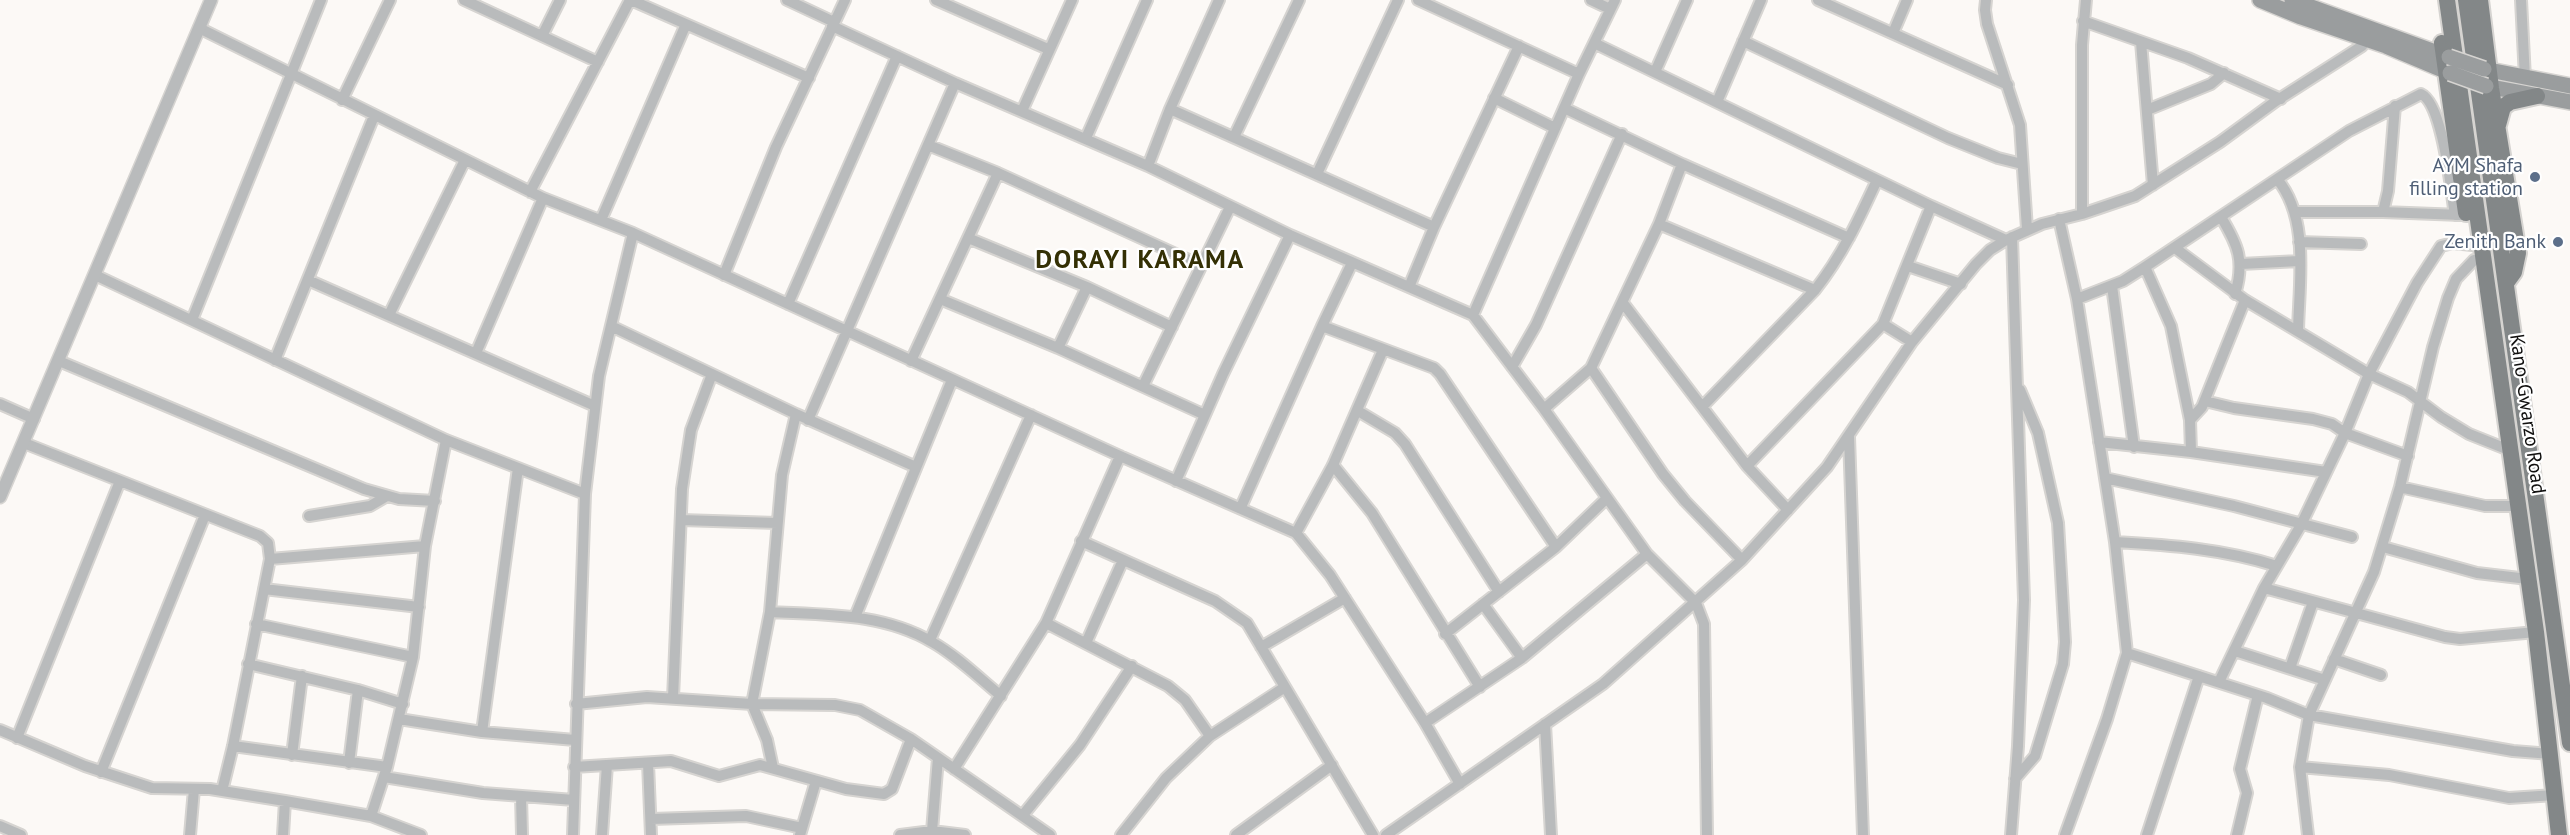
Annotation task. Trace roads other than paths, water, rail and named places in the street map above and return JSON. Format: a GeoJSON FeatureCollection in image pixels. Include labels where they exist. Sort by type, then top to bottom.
{"type":"FeatureCollection","features":[{"type":"Feature","properties":{"kind":"main road"},"geometry":{"type":"LineString","coordinates":[[2260,0],[2301,17],[2368,39],[2388,40]]}},
{"type":"Feature","properties":{"kind":"main road"},"geometry":{"type":"LineString","coordinates":[[2292,0],[2447,64],[2537,96],[2570,102]]}},
{"type":"Feature","properties":{"kind":"main road"},"geometry":{"type":"LineString","coordinates":[[2437,0],[2447,64],[2461,215],[2482,280],[2489,291]]}},
{"type":"Feature","properties":{"kind":"main road","name":"Kano-Gwarzo Road"},"geometry":{"type":"LineString","coordinates":[[2447,0],[2536,632],[2559,835]]}},
{"type":"Feature","properties":{"kind":"main road"},"geometry":{"type":"LineString","coordinates":[[2466,0],[2570,742]]}},
{"type":"Feature","properties":{"kind":"main road"},"geometry":{"type":"LineString","coordinates":[[2480,0],[2488,78],[2518,253],[2514,272],[2506,283]]}},
{"type":"Feature","properties":{"kind":"main road"},"geometry":{"type":"LineString","coordinates":[[2488,78],[2525,78],[2570,86]]}},
{"type":"Feature","properties":{"kind":"main road"},"geometry":{"type":"LineString","coordinates":[[2498,126],[2503,107],[2510,102],[2537,96]]}},
{"type":"Feature","properties":{"kind":"street"},"geometry":{"type":"LineString","coordinates":[[0,497],[211,0]]}},
{"type":"Feature","properties":{"kind":"street"},"geometry":{"type":"LineString","coordinates":[[192,321],[321,0]]}},
{"type":"Feature","properties":{"kind":"street"},"geometry":{"type":"LineString","coordinates":[[342,100],[390,0]]}},
{"type":"Feature","properties":{"kind":"street"},"geometry":{"type":"LineString","coordinates":[[464,0],[598,62]]}},
{"type":"Feature","properties":{"kind":"street"},"geometry":{"type":"LineString","coordinates":[[542,36],[560,0]]}},
{"type":"Feature","properties":{"kind":"street"},"geometry":{"type":"LineString","coordinates":[[530,192],[630,0],[808,78]]}},
{"type":"Feature","properties":{"kind":"street"},"geometry":{"type":"LineString","coordinates":[[787,0],[955,83],[1086,138],[1290,236],[1473,315],[1544,409],[1647,554],[1696,603],[1704,624],[1707,835]]}},
{"type":"Feature","properties":{"kind":"street"},"geometry":{"type":"LineString","coordinates":[[724,275],[776,147],[845,0]]}},
{"type":"Feature","properties":{"kind":"street"},"geometry":{"type":"LineString","coordinates":[[936,0],[1048,49]]}},
{"type":"Feature","properties":{"kind":"street"},"geometry":{"type":"LineString","coordinates":[[1022,111],[1072,0]]}},
{"type":"Feature","properties":{"kind":"street"},"geometry":{"type":"LineString","coordinates":[[1086,138],[1147,0]]}},
{"type":"Feature","properties":{"kind":"street"},"geometry":{"type":"LineString","coordinates":[[1148,166],[1170,109],[1219,0]]}},
{"type":"Feature","properties":{"kind":"street"},"geometry":{"type":"LineString","coordinates":[[1234,137],[1299,0]]}},
{"type":"Feature","properties":{"kind":"street"},"geometry":{"type":"LineString","coordinates":[[1317,174],[1398,0]]}},
{"type":"Feature","properties":{"kind":"street"},"geometry":{"type":"LineString","coordinates":[[1418,0],[1579,74]]}},
{"type":"Feature","properties":{"kind":"street"},"geometry":{"type":"LineString","coordinates":[[1473,315],[1579,74],[1613,4],[1591,0]]}},
{"type":"Feature","properties":{"kind":"street"},"geometry":{"type":"LineString","coordinates":[[1655,72],[1687,0]]}},
{"type":"Feature","properties":{"kind":"street"},"geometry":{"type":"LineString","coordinates":[[1717,102],[1761,0]]}},
{"type":"Feature","properties":{"kind":"street"},"geometry":{"type":"LineString","coordinates":[[1818,0],[2008,86]]}},
{"type":"Feature","properties":{"kind":"street"},"geometry":{"type":"LineString","coordinates":[[1893,33],[1907,0]]}},
{"type":"Feature","properties":{"kind":"street"},"geometry":{"type":"LineString","coordinates":[[1986,0],[1987,24],[2020,124],[2027,229]]}},
{"type":"Feature","properties":{"kind":"street"},"geometry":{"type":"LineString","coordinates":[[2082,214],[2083,21],[2086,0]]}},
{"type":"Feature","properties":{"kind":"street"},"geometry":{"type":"LineString","coordinates":[[2521,0],[2525,78]]}},
{"type":"Feature","properties":{"kind":"street"},"geometry":{"type":"LineString","coordinates":[[2083,21],[2224,73],[2280,99]]}},
{"type":"Feature","properties":{"kind":"street"},"geometry":{"type":"LineString","coordinates":[[601,220],[686,24]]}},
{"type":"Feature","properties":{"kind":"street"},"geometry":{"type":"LineString","coordinates":[[199,28],[289,75],[543,198],[633,233],[952,380],[1296,533],[1330,575],[1425,723],[1460,784]]}},
{"type":"Feature","properties":{"kind":"street"},"geometry":{"type":"LineString","coordinates":[[1386,835],[1603,684],[1742,560],[1827,467],[1912,342],[1983,256],[2027,229],[2135,196],[2220,142],[2280,99],[2362,46],[2368,39]]}},
{"type":"Feature","properties":{"kind":"street"},"geometry":{"type":"LineString","coordinates":[[1743,41],[1948,138],[1998,158],[2022,164]]}},
{"type":"Feature","properties":{"kind":"street"},"geometry":{"type":"LineString","coordinates":[[2141,42],[2153,185]]}},
{"type":"Feature","properties":{"kind":"street"},"geometry":{"type":"LineString","coordinates":[[1594,43],[1931,206],[2009,238]]}},
{"type":"Feature","properties":{"kind":"street"},"geometry":{"type":"LineString","coordinates":[[1409,287],[1434,227],[1519,46]]}},
{"type":"Feature","properties":{"kind":"street"},"geometry":{"type":"LineString","coordinates":[[788,304],[897,56]]}},
{"type":"Feature","properties":{"kind":"street"},"geometry":{"type":"LineString","coordinates":[[2147,110],[2211,84],[2224,73]]}},
{"type":"Feature","properties":{"kind":"street"},"geometry":{"type":"LineString","coordinates":[[808,420],[955,83]]}},
{"type":"Feature","properties":{"kind":"street"},"geometry":{"type":"LineString","coordinates":[[2077,299],[2112,286],[2145,267],[2349,131],[2421,94],[2430,102],[2438,121],[2461,215],[2295,212]]}},
{"type":"Feature","properties":{"kind":"street"},"geometry":{"type":"LineString","coordinates":[[1494,98],[1556,128]]}},
{"type":"Feature","properties":{"kind":"street"},"geometry":{"type":"LineString","coordinates":[[2383,212],[2388,191],[2395,106]]}},
{"type":"Feature","properties":{"kind":"street"},"geometry":{"type":"LineString","coordinates":[[1564,108],[1850,238]]}},
{"type":"Feature","properties":{"kind":"street"},"geometry":{"type":"LineString","coordinates":[[1170,109],[1434,227]]}},
{"type":"Feature","properties":{"kind":"street"},"geometry":{"type":"LineString","coordinates":[[275,360],[374,116]]}},
{"type":"Feature","properties":{"kind":"street"},"geometry":{"type":"LineString","coordinates":[[1512,367],[1536,325],[1622,134]]}},
{"type":"Feature","properties":{"kind":"street"},"geometry":{"type":"LineString","coordinates":[[928,145],[998,173],[1200,265]]}},
{"type":"Feature","properties":{"kind":"street"},"geometry":{"type":"LineString","coordinates":[[389,315],[465,160]]}},
{"type":"Feature","properties":{"kind":"street"},"geometry":{"type":"LineString","coordinates":[[1544,409],[1591,368],[1659,224],[1683,164]]}},
{"type":"Feature","properties":{"kind":"street"},"geometry":{"type":"LineString","coordinates":[[911,361],[998,173]]}},
{"type":"Feature","properties":{"kind":"street"},"geometry":{"type":"LineString","coordinates":[[2277,179],[2287,191],[2295,212],[2299,242],[2298,332]]}},
{"type":"Feature","properties":{"kind":"street"},"geometry":{"type":"LineString","coordinates":[[1702,407],[1815,290],[1832,269],[1850,238],[1877,180]]}},
{"type":"Feature","properties":{"kind":"street"},"geometry":{"type":"LineString","coordinates":[[476,353],[543,198]]}},
{"type":"Feature","properties":{"kind":"street"},"geometry":{"type":"LineString","coordinates":[[1747,466],[1883,324],[1931,206]]}},
{"type":"Feature","properties":{"kind":"street"},"geometry":{"type":"LineString","coordinates":[[1143,386],[1230,207]]}},
{"type":"Feature","properties":{"kind":"street"},"geometry":{"type":"LineString","coordinates":[[2190,420],[2205,401],[2240,297],[2241,264],[2235,240],[2221,218]]}},
{"type":"Feature","properties":{"kind":"street"},"geometry":{"type":"LineString","coordinates":[[2059,219],[2077,299],[2105,478],[2115,542],[2127,654],[2107,719],[2065,835]]}},
{"type":"Feature","properties":{"kind":"street"},"geometry":{"type":"LineString","coordinates":[[1659,224],[1815,290]]}},
{"type":"Feature","properties":{"kind":"street"},"geometry":{"type":"LineString","coordinates":[[573,835],[585,494],[599,376],[633,233]]}},
{"type":"Feature","properties":{"kind":"street"},"geometry":{"type":"LineString","coordinates":[[1176,481],[1290,236]]}},
{"type":"Feature","properties":{"kind":"street"},"geometry":{"type":"LineString","coordinates":[[968,238],[1172,327]]}},
{"type":"Feature","properties":{"kind":"street"},"geometry":{"type":"LineString","coordinates":[[2009,238],[2017,384],[2024,600],[2011,835]]}},
{"type":"Feature","properties":{"kind":"street"},"geometry":{"type":"LineString","coordinates":[[2299,242],[2361,244]]}},
{"type":"Feature","properties":{"kind":"street"},"geometry":{"type":"LineString","coordinates":[[2219,682],[2264,588],[2301,525],[2345,433],[2369,374],[2417,283],[2441,246],[2452,243],[2473,253],[2456,279],[2433,347],[2408,456],[2383,547],[2367,591],[2309,715],[2300,767],[2308,835]]}},
{"type":"Feature","properties":{"kind":"street"},"geometry":{"type":"LineString","coordinates":[[2175,248],[2240,297],[2369,374],[2408,392],[2469,434],[2509,450]]}},
{"type":"Feature","properties":{"kind":"street"},"geometry":{"type":"LineString","coordinates":[[2241,264],[2299,261]]}},
{"type":"Feature","properties":{"kind":"street"},"geometry":{"type":"LineString","coordinates":[[1240,507],[1352,263]]}},
{"type":"Feature","properties":{"kind":"street"},"geometry":{"type":"LineString","coordinates":[[1908,266],[1961,284]]}},
{"type":"Feature","properties":{"kind":"street"},"geometry":{"type":"LineString","coordinates":[[2145,267],[2171,326],[2190,420],[2191,452]]}},
{"type":"Feature","properties":{"kind":"street"},"geometry":{"type":"LineString","coordinates":[[95,275],[446,440],[585,494]]}},
{"type":"Feature","properties":{"kind":"street"},"geometry":{"type":"LineString","coordinates":[[308,279],[595,406]]}},
{"type":"Feature","properties":{"kind":"street"},"geometry":{"type":"LineString","coordinates":[[2112,286],[2134,447]]}},
{"type":"Feature","properties":{"kind":"street"},"geometry":{"type":"LineString","coordinates":[[1058,348],[1087,288]]}},
{"type":"Feature","properties":{"kind":"street"},"geometry":{"type":"LineString","coordinates":[[940,298],[1058,348],[1205,415]]}},
{"type":"Feature","properties":{"kind":"street"},"geometry":{"type":"LineString","coordinates":[[1623,303],[1747,466],[1788,510]]}},
{"type":"Feature","properties":{"kind":"street"},"geometry":{"type":"LineString","coordinates":[[1883,324],[1912,342]]}},
{"type":"Feature","properties":{"kind":"street"},"geometry":{"type":"LineString","coordinates":[[611,326],[808,420],[916,467]]}},
{"type":"Feature","properties":{"kind":"street"},"geometry":{"type":"LineString","coordinates":[[1322,326],[1434,369],[1447,381],[1556,547]]}},
{"type":"Feature","properties":{"kind":"street"},"geometry":{"type":"LineString","coordinates":[[1296,533],[1334,465],[1383,350]]}},
{"type":"Feature","properties":{"kind":"street"},"geometry":{"type":"LineString","coordinates":[[58,361],[330,475],[387,496],[435,501]]}},
{"type":"Feature","properties":{"kind":"street"},"geometry":{"type":"LineString","coordinates":[[1591,368],[1663,474],[1685,501],[1742,560]]}},
{"type":"Feature","properties":{"kind":"street"},"geometry":{"type":"LineString","coordinates":[[673,699],[682,489],[691,430],[712,374]]}},
{"type":"Feature","properties":{"kind":"street"},"geometry":{"type":"LineString","coordinates":[[855,617],[952,380]]}},
{"type":"Feature","properties":{"kind":"street"},"geometry":{"type":"LineString","coordinates":[[2014,780],[2035,756],[2063,664],[2065,642],[2058,523],[2038,433],[2017,384]]}},
{"type":"Feature","properties":{"kind":"street"},"geometry":{"type":"LineString","coordinates":[[2205,401],[2332,424],[2345,433],[2408,456]]}},
{"type":"Feature","properties":{"kind":"street"},"geometry":{"type":"LineString","coordinates":[[0,404],[34,418]]}},
{"type":"Feature","properties":{"kind":"street"},"geometry":{"type":"LineString","coordinates":[[1358,411],[1395,433],[1405,444],[1498,592]]}},
{"type":"Feature","properties":{"kind":"street"},"geometry":{"type":"LineString","coordinates":[[773,768],[769,747],[752,704],[770,612],[782,475],[796,414]]}},
{"type":"Feature","properties":{"kind":"street"},"geometry":{"type":"LineString","coordinates":[[930,640],[1031,415]]}},
{"type":"Feature","properties":{"kind":"street"},"geometry":{"type":"LineString","coordinates":[[1849,436],[1863,835]]}},
{"type":"Feature","properties":{"kind":"street"},"geometry":{"type":"LineString","coordinates":[[371,816],[403,704],[413,657],[425,546],[446,440]]}},
{"type":"Feature","properties":{"kind":"street"},"geometry":{"type":"LineString","coordinates":[[2099,442],[2191,452],[2326,472]]}},
{"type":"Feature","properties":{"kind":"street"},"geometry":{"type":"LineString","coordinates":[[24,443],[260,536],[268,543],[270,559],[222,791]]}},
{"type":"Feature","properties":{"kind":"street"},"geometry":{"type":"LineString","coordinates":[[954,769],[1046,623],[1120,456]]}},
{"type":"Feature","properties":{"kind":"street"},"geometry":{"type":"LineString","coordinates":[[1334,465],[1372,513],[1480,687]]}},
{"type":"Feature","properties":{"kind":"street"},"geometry":{"type":"LineString","coordinates":[[482,732],[518,468]]}},
{"type":"Feature","properties":{"kind":"street"},"geometry":{"type":"LineString","coordinates":[[2105,478],[2234,506],[2352,537]]}},
{"type":"Feature","properties":{"kind":"street"},"geometry":{"type":"LineString","coordinates":[[17,738],[120,481]]}},
{"type":"Feature","properties":{"kind":"street"},"geometry":{"type":"LineString","coordinates":[[2400,487],[2485,506],[2518,506]]}},
{"type":"Feature","properties":{"kind":"street"},"geometry":{"type":"LineString","coordinates":[[309,516],[370,506],[387,496]]}},
{"type":"Feature","properties":{"kind":"street"},"geometry":{"type":"LineString","coordinates":[[1445,634],[1556,547],[1606,499]]}},
{"type":"Feature","properties":{"kind":"street"},"geometry":{"type":"LineString","coordinates":[[101,772],[205,515]]}},
{"type":"Feature","properties":{"kind":"street"},"geometry":{"type":"LineString","coordinates":[[681,520],[777,523]]}},
{"type":"Feature","properties":{"kind":"street"},"geometry":{"type":"LineString","coordinates":[[1081,541],[1233,612],[1247,623],[1373,835]]}},
{"type":"Feature","properties":{"kind":"street"},"geometry":{"type":"LineString","coordinates":[[2115,542],[2239,554],[2277,566]]}},
{"type":"Feature","properties":{"kind":"street"},"geometry":{"type":"LineString","coordinates":[[270,559],[425,546]]}},
{"type":"Feature","properties":{"kind":"street"},"geometry":{"type":"LineString","coordinates":[[2383,547],[2477,573],[2528,579]]}},
{"type":"Feature","properties":{"kind":"street"},"geometry":{"type":"LineString","coordinates":[[1425,723],[1522,658],[1647,554]]}},
{"type":"Feature","properties":{"kind":"street"},"geometry":{"type":"LineString","coordinates":[[1086,643],[1123,560]]}},
{"type":"Feature","properties":{"kind":"street"},"geometry":{"type":"LineString","coordinates":[[2264,588],[2355,614],[2460,639],[2536,632]]}},
{"type":"Feature","properties":{"kind":"street"},"geometry":{"type":"LineString","coordinates":[[264,589],[419,607]]}},
{"type":"Feature","properties":{"kind":"street"},"geometry":{"type":"LineString","coordinates":[[1261,647],[1345,598]]}},
{"type":"Feature","properties":{"kind":"street"},"geometry":{"type":"LineString","coordinates":[[2289,668],[2313,602]]}},
{"type":"Feature","properties":{"kind":"street"},"geometry":{"type":"LineString","coordinates":[[1483,604],[1522,658]]}},
{"type":"Feature","properties":{"kind":"street"},"geometry":{"type":"LineString","coordinates":[[770,612],[855,617],[892,624],[930,640],[1001,696]]}},
{"type":"Feature","properties":{"kind":"street"},"geometry":{"type":"LineString","coordinates":[[1046,623],[1132,666],[1178,693],[1210,736]]}},
{"type":"Feature","properties":{"kind":"street"},"geometry":{"type":"LineString","coordinates":[[256,624],[413,657]]}},
{"type":"Feature","properties":{"kind":"street"},"geometry":{"type":"LineString","coordinates":[[2235,651],[2325,680]]}},
{"type":"Feature","properties":{"kind":"street"},"geometry":{"type":"LineString","coordinates":[[2127,654],[2258,695],[2309,715],[2513,751],[2551,754]]}},
{"type":"Feature","properties":{"kind":"street"},"geometry":{"type":"LineString","coordinates":[[2334,659],[2381,675]]}},
{"type":"Feature","properties":{"kind":"street"},"geometry":{"type":"LineString","coordinates":[[248,664],[358,690],[403,704]]}},
{"type":"Feature","properties":{"kind":"street"},"geometry":{"type":"LineString","coordinates":[[1023,815],[1091,730],[1132,666]]}},
{"type":"Feature","properties":{"kind":"street"},"geometry":{"type":"LineString","coordinates":[[292,755],[302,676]]}},
{"type":"Feature","properties":{"kind":"street"},"geometry":{"type":"LineString","coordinates":[[2147,835],[2199,676]]}},
{"type":"Feature","properties":{"kind":"street"},"geometry":{"type":"LineString","coordinates":[[1121,835],[1166,778],[1210,736],[1285,687]]}},
{"type":"Feature","properties":{"kind":"street"},"geometry":{"type":"LineString","coordinates":[[349,763],[358,690]]}},
{"type":"Feature","properties":{"kind":"street"},"geometry":{"type":"LineString","coordinates":[[2237,835],[2247,793],[2240,769],[2258,695]]}},
{"type":"Feature","properties":{"kind":"street"},"geometry":{"type":"LineString","coordinates":[[576,704],[647,697],[845,707],[860,710],[911,739],[1023,815],[1042,833]]}},
{"type":"Feature","properties":{"kind":"street"},"geometry":{"type":"LineString","coordinates":[[399,719],[482,732],[575,740]]}},
{"type":"Feature","properties":{"kind":"street"},"geometry":{"type":"LineString","coordinates":[[1545,724],[1551,835]]}},
{"type":"Feature","properties":{"kind":"street"},"geometry":{"type":"LineString","coordinates":[[0,730],[101,772],[152,788],[222,791],[371,816],[421,835]]}},
{"type":"Feature","properties":{"kind":"street"},"geometry":{"type":"LineString","coordinates":[[574,767],[682,763],[719,776],[760,765],[867,793],[889,793],[911,739]]}},
{"type":"Feature","properties":{"kind":"street"},"geometry":{"type":"LineString","coordinates":[[233,746],[349,763],[483,793],[574,800]]}},
{"type":"Feature","properties":{"kind":"street"},"geometry":{"type":"LineString","coordinates":[[932,831],[938,758]]}},
{"type":"Feature","properties":{"kind":"street"},"geometry":{"type":"LineString","coordinates":[[648,763],[651,835]]}},
{"type":"Feature","properties":{"kind":"street"},"geometry":{"type":"LineString","coordinates":[[602,835],[607,765]]}},
{"type":"Feature","properties":{"kind":"street"},"geometry":{"type":"LineString","coordinates":[[1236,835],[1332,765]]}},
{"type":"Feature","properties":{"kind":"street"},"geometry":{"type":"LineString","coordinates":[[2300,767],[2389,775],[2509,798],[2555,795]]}},
{"type":"Feature","properties":{"kind":"street"},"geometry":{"type":"LineString","coordinates":[[651,819],[746,816],[801,832],[816,781]]}},
{"type":"Feature","properties":{"kind":"street"},"geometry":{"type":"LineString","coordinates":[[190,835],[194,789]]}},
{"type":"Feature","properties":{"kind":"street"},"geometry":{"type":"LineString","coordinates":[[521,796],[522,835]]}},
{"type":"Feature","properties":{"kind":"street"},"geometry":{"type":"LineString","coordinates":[[282,835],[285,801]]}},
{"type":"Feature","properties":{"kind":"street"},"geometry":{"type":"LineString","coordinates":[[0,826],[21,835]]}},
{"type":"Feature","properties":{"kind":"street"},"geometry":{"type":"LineString","coordinates":[[900,835],[932,831],[965,835]]}},
{"type":"Feature","properties":{"kind":"place","name":"AYM Shafa filling station"},"geometry":{"type":"Point","coordinates":[2535,177]}},
{"type":"Feature","properties":{"kind":"place","name":"Zenith Bank"},"geometry":{"type":"Point","coordinates":[2558,242]}},
{"type":"Feature","properties":{"kind":"district","name":"DORAYI KARAMA"},"geometry":{"type":"Point","coordinates":[1140,261]}}]}
